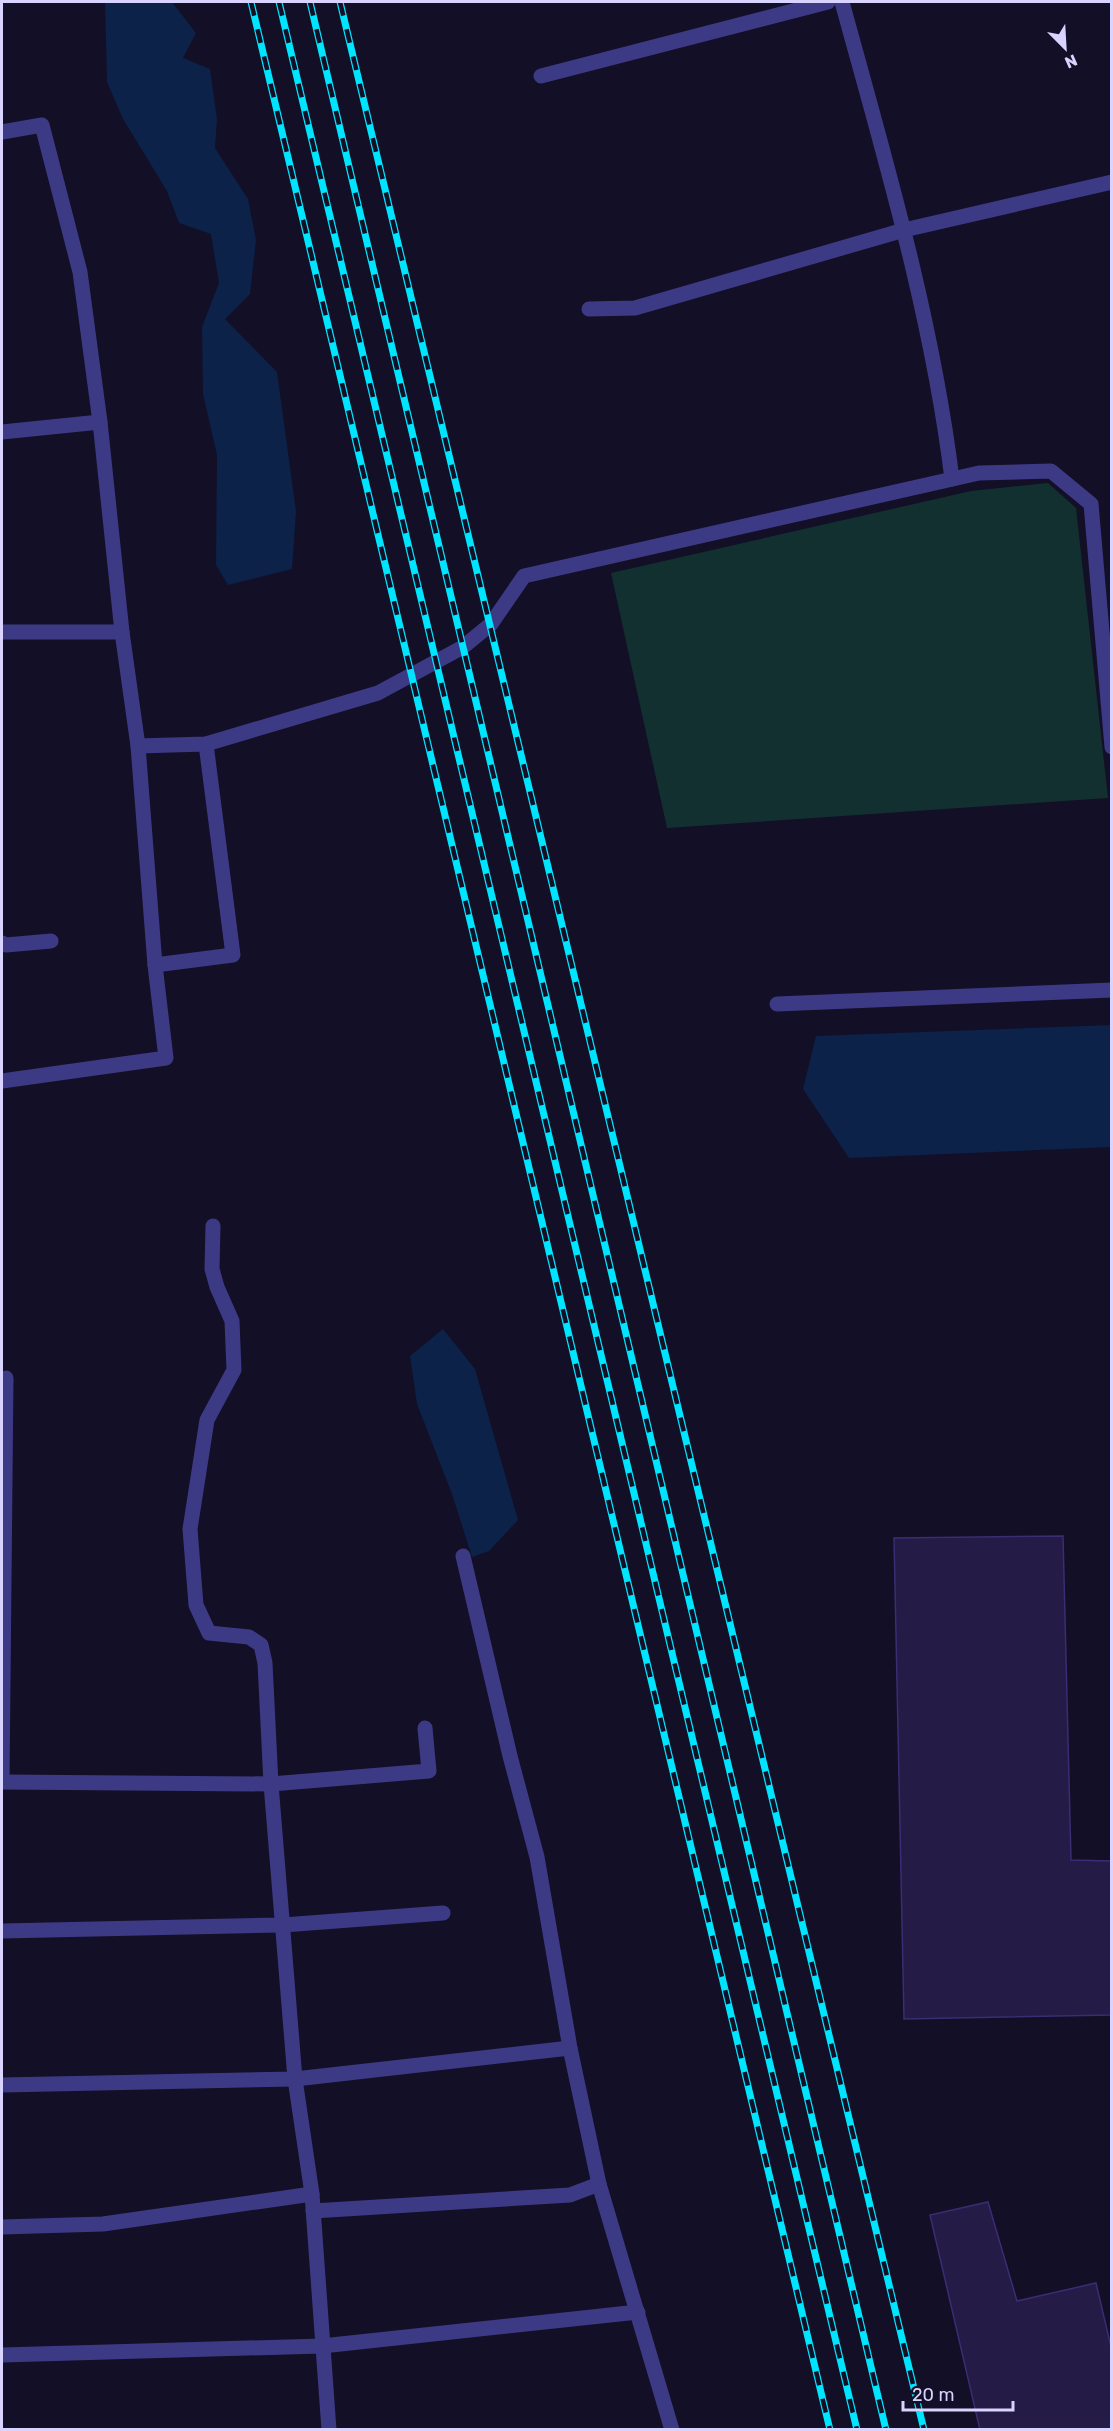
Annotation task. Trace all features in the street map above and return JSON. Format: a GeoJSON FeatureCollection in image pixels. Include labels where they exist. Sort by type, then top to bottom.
{"type":"FeatureCollection","features":[{"type":"Feature","properties":{"kind":"street"},"geometry":{"type":"LineString","coordinates":[[541,76],[828,2]]}},
{"type":"Feature","properties":{"kind":"street"},"geometry":{"type":"LineString","coordinates":[[842,2],[904,230],[942,401],[952,479]]}},
{"type":"Feature","properties":{"kind":"street"},"geometry":{"type":"LineString","coordinates":[[2,132],[42,125],[80,272],[100,422],[122,632],[138,746],[155,966],[166,1058],[2,1081]]}},
{"type":"Feature","properties":{"kind":"street"},"geometry":{"type":"LineString","coordinates":[[589,309],[635,308],[904,230],[1112,182]]}},
{"type":"Feature","properties":{"kind":"street"},"geometry":{"type":"LineString","coordinates":[[2,432],[100,422]]}},
{"type":"Feature","properties":{"kind":"street"},"geometry":{"type":"LineString","coordinates":[[138,746],[206,744],[378,693],[463,647],[491,624],[524,576],[979,472],[1052,471],[1091,504],[1112,747]]}},
{"type":"Feature","properties":{"kind":"street"},"geometry":{"type":"LineString","coordinates":[[2,632],[122,632]]}},
{"type":"Feature","properties":{"kind":"street"},"geometry":{"type":"LineString","coordinates":[[155,966],[233,955],[206,744]]}},
{"type":"Feature","properties":{"kind":"street"},"geometry":{"type":"LineString","coordinates":[[2,943],[6,945],[51,941]]}},
{"type":"Feature","properties":{"kind":"street"},"geometry":{"type":"LineString","coordinates":[[777,1004],[1112,990]]}},
{"type":"Feature","properties":{"kind":"street"},"geometry":{"type":"LineString","coordinates":[[213,1226],[212,1269],[232,1322],[234,1370],[207,1420],[190,1529],[196,1605],[209,1633],[249,1637],[261,1645],[265,1664],[271,1784],[295,2079],[312,2194],[329,2430]]}},
{"type":"Feature","properties":{"kind":"street"},"geometry":{"type":"LineString","coordinates":[[6,1378],[2,1782],[271,1784],[429,1771],[425,1728]]}},
{"type":"Feature","properties":{"kind":"street"},"geometry":{"type":"LineString","coordinates":[[464,1556],[510,1756],[537,1857],[570,2048],[598,2184],[672,2430]]}},
{"type":"Feature","properties":{"kind":"street"},"geometry":{"type":"LineString","coordinates":[[2,1931],[283,1925],[443,1913]]}},
{"type":"Feature","properties":{"kind":"street"},"geometry":{"type":"LineString","coordinates":[[2,2085],[295,2079],[570,2048]]}},
{"type":"Feature","properties":{"kind":"street"},"geometry":{"type":"LineString","coordinates":[[313,2211],[570,2195],[598,2184]]}},
{"type":"Feature","properties":{"kind":"street"},"geometry":{"type":"LineString","coordinates":[[2,2226],[103,2224],[312,2194]]}},
{"type":"Feature","properties":{"kind":"street"},"geometry":{"type":"LineString","coordinates":[[2,2355],[322,2346],[638,2312]]}},
{"type":"Feature","properties":{"kind":"green space"},"geometry":{"type":"Polygon","coordinates":[[[1048,483],[1076,508],[1108,798],[667,828],[611,573],[971,491],[1048,483]]]}},
{"type":"Feature","properties":{"kind":"water"},"geometry":{"type":"Polygon","coordinates":[[[105,2],[172,2],[196,33],[183,58],[210,69],[217,119],[215,148],[248,199],[256,240],[250,294],[225,319],[277,372],[296,511],[292,569],[228,585],[216,565],[217,455],[203,394],[202,327],[219,283],[211,234],[179,223],[167,191],[123,119],[107,82],[105,2]]]}},
{"type":"Feature","properties":{"kind":"water"},"geometry":{"type":"Polygon","coordinates":[[[1111,1025],[1111,1147],[849,1158],[803,1089],[816,1036],[1111,1025]]]}},
{"type":"Feature","properties":{"kind":"water"},"geometry":{"type":"Polygon","coordinates":[[[443,1329],[475,1369],[518,1520],[489,1551],[472,1557],[452,1494],[417,1404],[410,1356],[443,1329]]]}},
{"type":"Feature","properties":{"kind":"building"},"geometry":{"type":"Polygon","coordinates":[[[1063,1536],[1071,1860],[1112,1861],[1112,2015],[904,2019],[894,1538],[1063,1536]]]}},
{"type":"Feature","properties":{"kind":"building"},"geometry":{"type":"Polygon","coordinates":[[[988,2202],[1017,2301],[1096,2283],[1112,2351],[1112,2430],[980,2430],[930,2215],[988,2202]]]}},
{"type":"Feature","properties":{"kind":"railway"},"geometry":{"type":"LineString","coordinates":[[251,2],[830,2430]]}},
{"type":"Feature","properties":{"kind":"railway"},"geometry":{"type":"LineString","coordinates":[[279,2],[857,2430]]}},
{"type":"Feature","properties":{"kind":"railway"},"geometry":{"type":"LineString","coordinates":[[310,2],[886,2430]]}},
{"type":"Feature","properties":{"kind":"railway"},"geometry":{"type":"LineString","coordinates":[[340,2],[924,2430]]}}]}
